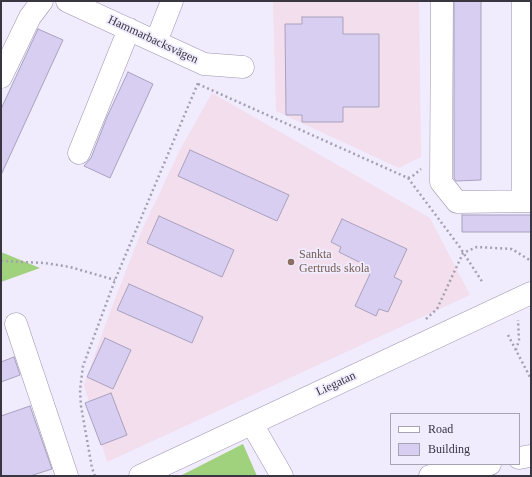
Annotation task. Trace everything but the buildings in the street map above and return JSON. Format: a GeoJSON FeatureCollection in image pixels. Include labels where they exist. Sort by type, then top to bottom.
{"type":"FeatureCollection","features":[{"type":"Feature","properties":{"kind":"street"},"geometry":{"type":"LineString","coordinates":[[1,77],[30,17],[42,1]]}},
{"type":"Feature","properties":{"kind":"street","name":"Hammarbacksvägen"},"geometry":{"type":"LineString","coordinates":[[67,1],[204,64],[243,67]]}},
{"type":"Feature","properties":{"kind":"street"},"geometry":{"type":"LineString","coordinates":[[156,42],[172,1]]}},
{"type":"Feature","properties":{"kind":"street"},"geometry":{"type":"LineString","coordinates":[[442,1],[440,182],[457,202],[527,201],[523,1]]}},
{"type":"Feature","properties":{"kind":"street"},"geometry":{"type":"LineString","coordinates":[[79,153],[129,29]]}},
{"type":"Feature","properties":{"kind":"street","name":"Liegatan"},"geometry":{"type":"LineString","coordinates":[[140,476],[531,293]]}},
{"type":"Feature","properties":{"kind":"street"},"geometry":{"type":"LineString","coordinates":[[16,324],[67,476]]}},
{"type":"Feature","properties":{"kind":"street"},"geometry":{"type":"LineString","coordinates":[[252,424],[282,476]]}},
{"type":"Feature","properties":{"kind":"street"},"geometry":{"type":"LineString","coordinates":[[430,476],[485,465]]}},
{"type":"Feature","properties":{"kind":"path"},"geometry":{"type":"LineString","coordinates":[[95,476],[92,468],[80,390],[84,366],[115,280],[204,64]]}},
{"type":"Feature","properties":{"kind":"path"},"geometry":{"type":"LineString","coordinates":[[197,84],[408,178],[483,283]]}},
{"type":"Feature","properties":{"kind":"path"},"geometry":{"type":"LineString","coordinates":[[424,321],[437,309],[463,253],[477,247],[512,249],[531,261]]}},
{"type":"Feature","properties":{"kind":"path"},"geometry":{"type":"LineString","coordinates":[[1,262],[32,262],[64,266],[115,280]]}},
{"type":"Feature","properties":{"kind":"path"},"geometry":{"type":"LineString","coordinates":[[516,350],[519,340],[518,314]]}},
{"type":"Feature","properties":{"kind":"path"},"geometry":{"type":"LineString","coordinates":[[508,335],[531,379]]}},
{"type":"Feature","properties":{"kind":"shaded area"},"geometry":{"type":"Polygon","coordinates":[[[273,1],[419,1],[421,157],[399,168],[276,111],[273,1]]]}},
{"type":"Feature","properties":{"kind":"shaded area","name":"Sankta Gertruds skola"},"geometry":{"type":"Polygon","coordinates":[[[212,93],[430,218],[470,295],[107,462],[84,385],[110,312],[142,230],[181,148],[212,93]]]}},
{"type":"Feature","properties":{"kind":"green space"},"geometry":{"type":"Polygon","coordinates":[[[1,252],[40,268],[1,282],[1,252]]]}},
{"type":"Feature","properties":{"kind":"green space"},"geometry":{"type":"Polygon","coordinates":[[[243,444],[257,476],[180,476],[243,444]]]}},
{"type":"Feature","properties":{"kind":"place","name":"Sankta Gertruds skola"},"geometry":{"type":"Point","coordinates":[291,262]}}]}
